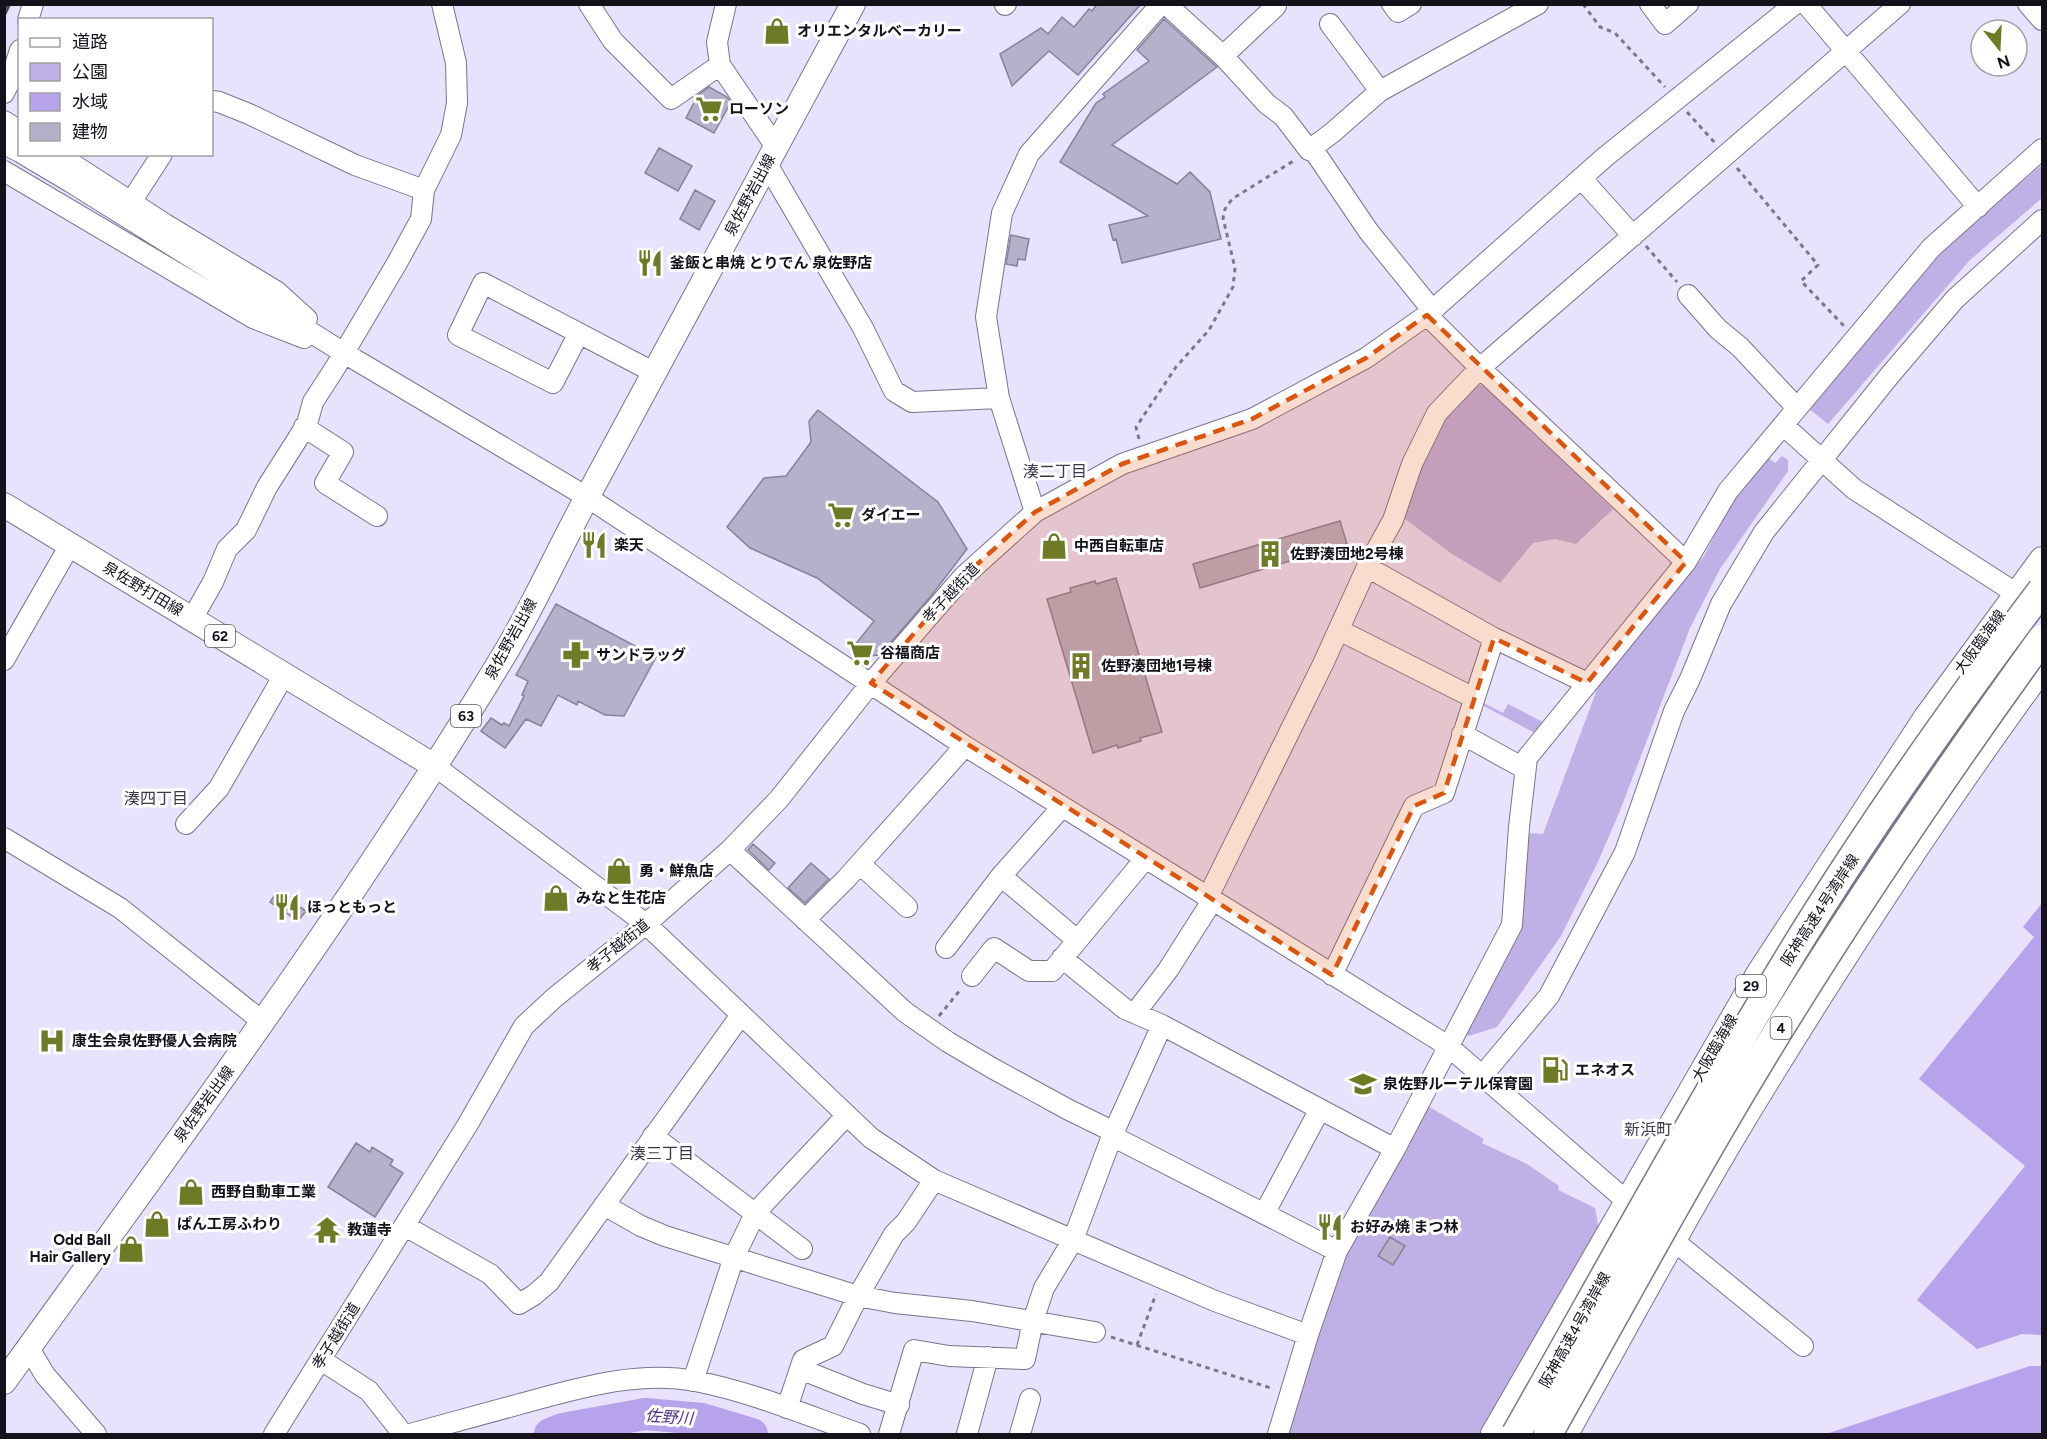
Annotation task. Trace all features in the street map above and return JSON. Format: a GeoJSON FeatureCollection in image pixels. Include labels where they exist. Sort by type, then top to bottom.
{"type":"FeatureCollection","features":[{"type":"Feature","properties":{"kind":"highway","name":"阪神高速4号湾岸線"},"geometry":{"type":"LineString","coordinates":[[1516,1434],[1770,989],[2029,591]]}},
{"type":"Feature","properties":{"kind":"highway","name":"阪神高速4号湾岸線"},"geometry":{"type":"LineString","coordinates":[[1548,1434],[1719,1130],[1794,1005],[1904,835],[2043,639]]}},
{"type":"Feature","properties":{"kind":"main road","name":"泉佐野岩出線"},"geometry":{"type":"LineString","coordinates":[[4,1382],[263,1022],[368,870],[436,766],[510,645],[587,497],[853,4]]}},
{"type":"Feature","properties":{"kind":"main road","name":"泉佐野打田線"},"geometry":{"type":"LineString","coordinates":[[4,505],[436,766]]}},
{"type":"Feature","properties":{"kind":"main road","name":"大阪臨海線"},"geometry":{"type":"LineString","coordinates":[[1493,1434],[1758,974],[1926,717],[2029,591],[2043,559]]}},
{"type":"Feature","properties":{"kind":"main road"},"geometry":{"type":"LineString","coordinates":[[1566,1434],[1747,1116],[1894,880],[1978,756],[2043,669]]}},
{"type":"Feature","properties":{"kind":"street"},"geometry":{"type":"LineString","coordinates":[[590,4],[614,41],[671,99],[720,65]]}},
{"type":"Feature","properties":{"kind":"street"},"geometry":{"type":"LineString","coordinates":[[726,4],[717,42],[720,65],[772,156],[894,391],[912,402],[999,398]]}},
{"type":"Feature","properties":{"kind":"street"},"geometry":{"type":"LineString","coordinates":[[1035,512],[999,398],[986,317],[1002,213],[1029,154],[1161,4]]}},
{"type":"Feature","properties":{"kind":"street"},"geometry":{"type":"LineString","coordinates":[[1166,4],[1223,56],[1267,104],[1283,116],[1310,149],[1430,313],[1480,368],[1686,562]]}},
{"type":"Feature","properties":{"kind":"street"},"geometry":{"type":"LineString","coordinates":[[1392,4],[1398,12],[1411,4]]}},
{"type":"Feature","properties":{"kind":"street"},"geometry":{"type":"LineString","coordinates":[[1310,149],[1380,91],[1538,4]]}},
{"type":"Feature","properties":{"kind":"street"},"geometry":{"type":"LineString","coordinates":[[1650,4],[1665,24],[1688,4]]}},
{"type":"Feature","properties":{"kind":"street","name":"孝子越街道"},"geometry":{"type":"LineString","coordinates":[[274,1434],[468,1124],[524,1026],[554,998],[645,924],[730,850],[779,799],[872,683],[963,577],[1035,512],[1122,464],[1252,419],[1366,358],[1430,313],[1581,178],[1795,4]]}},
{"type":"Feature","properties":{"kind":"street"},"geometry":{"type":"LineString","coordinates":[[1806,4],[1978,207]]}},
{"type":"Feature","properties":{"kind":"street"},"geometry":{"type":"LineString","coordinates":[[1135,1013],[1168,970],[1210,900],[1367,567],[1393,520],[1412,464],[1437,413],[1480,368],[1900,4]]}},
{"type":"Feature","properties":{"kind":"street"},"geometry":{"type":"LineString","coordinates":[[2028,4],[2043,20]]}},
{"type":"Feature","properties":{"kind":"street"},"geometry":{"type":"LineString","coordinates":[[192,619],[213,582],[227,549],[246,530],[267,487],[304,427],[313,402],[398,263],[421,219],[424,190],[451,135],[457,103],[456,63],[438,5]]}},
{"type":"Feature","properties":{"kind":"street"},"geometry":{"type":"LineString","coordinates":[[1223,56],[1276,6]]}},
{"type":"Feature","properties":{"kind":"street"},"geometry":{"type":"LineString","coordinates":[[1330,24],[1380,91]]}},
{"type":"Feature","properties":{"kind":"street"},"geometry":{"type":"LineString","coordinates":[[4,93],[18,56]]}},
{"type":"Feature","properties":{"kind":"street"},"geometry":{"type":"LineString","coordinates":[[213,101],[249,114],[355,165],[424,190]]}},
{"type":"Feature","properties":{"kind":"street"},"geometry":{"type":"LineString","coordinates":[[4,121],[18,129]]}},
{"type":"Feature","properties":{"kind":"street"},"geometry":{"type":"LineString","coordinates":[[4,144],[18,151]]}},
{"type":"Feature","properties":{"kind":"street"},"geometry":{"type":"LineString","coordinates":[[1278,1434],[1308,1335],[1337,1251],[1395,1149],[1512,926],[1519,827],[1527,758],[1686,562],[1728,491],[1931,248],[2043,149]]}},
{"type":"Feature","properties":{"kind":"street"},"geometry":{"type":"LineString","coordinates":[[26,156],[344,353],[587,497],[872,683],[965,747],[1448,1046],[1674,1242],[1803,1346]]}},
{"type":"Feature","properties":{"kind":"street"},"geometry":{"type":"LineString","coordinates":[[60,156],[276,291],[344,353]]}},
{"type":"Feature","properties":{"kind":"street"},"geometry":{"type":"LineString","coordinates":[[131,202],[161,156]]}},
{"type":"Feature","properties":{"kind":"street"},"geometry":{"type":"LineString","coordinates":[[4,171],[253,318],[344,353]]}},
{"type":"Feature","properties":{"kind":"street"},"geometry":{"type":"LineString","coordinates":[[1581,178],[1634,235]]}},
{"type":"Feature","properties":{"kind":"street"},"geometry":{"type":"LineString","coordinates":[[1482,1076],[1549,996],[1625,852],[1674,711],[1690,679],[1721,603],[1764,532],[1821,459],[1955,299],[2043,220]]}},
{"type":"Feature","properties":{"kind":"street"},"geometry":{"type":"LineString","coordinates":[[579,333],[554,383],[458,335],[483,283],[579,333],[655,373]]}},
{"type":"Feature","properties":{"kind":"street"},"geometry":{"type":"LineString","coordinates":[[1688,295],[1718,329],[1740,347],[1797,408]]}},
{"type":"Feature","properties":{"kind":"street"},"geometry":{"type":"LineString","coordinates":[[1783,425],[1854,489],[1932,541],[2029,591],[2043,611]]}},
{"type":"Feature","properties":{"kind":"street"},"geometry":{"type":"LineString","coordinates":[[304,427],[342,452],[325,483],[377,516]]}},
{"type":"Feature","properties":{"kind":"street"},"geometry":{"type":"LineString","coordinates":[[4,660],[69,545]]}},
{"type":"Feature","properties":{"kind":"street"},"geometry":{"type":"LineString","coordinates":[[1367,567],[1494,638],[1587,683]]}},
{"type":"Feature","properties":{"kind":"street"},"geometry":{"type":"LineString","coordinates":[[1339,630],[1474,698]]}},
{"type":"Feature","properties":{"kind":"street"},"geometry":{"type":"LineString","coordinates":[[1332,975],[1414,806],[1443,793],[1494,638]]}},
{"type":"Feature","properties":{"kind":"street"},"geometry":{"type":"LineString","coordinates":[[186,824],[219,788],[284,675]]}},
{"type":"Feature","properties":{"kind":"street"},"geometry":{"type":"LineString","coordinates":[[1462,734],[1525,769]]}},
{"type":"Feature","properties":{"kind":"street"},"geometry":{"type":"LineString","coordinates":[[805,921],[860,864],[965,747]]}},
{"type":"Feature","properties":{"kind":"street"},"geometry":{"type":"LineString","coordinates":[[436,766],[645,924],[871,1138],[934,1180],[1215,1301],[1308,1335]]}},
{"type":"Feature","properties":{"kind":"street"},"geometry":{"type":"LineString","coordinates":[[946,948],[1001,876],[1062,807]]}},
{"type":"Feature","properties":{"kind":"street"},"geometry":{"type":"LineString","coordinates":[[4,838],[120,909],[263,1022]]}},
{"type":"Feature","properties":{"kind":"street"},"geometry":{"type":"LineString","coordinates":[[730,850],[905,1012],[929,1029],[1002,1073],[1113,1134],[1337,1251]]}},
{"type":"Feature","properties":{"kind":"street"},"geometry":{"type":"LineString","coordinates":[[972,976],[994,948],[1029,971],[1052,970],[1145,859]]}},
{"type":"Feature","properties":{"kind":"street"},"geometry":{"type":"LineString","coordinates":[[860,864],[907,907]]}},
{"type":"Feature","properties":{"kind":"street"},"geometry":{"type":"LineString","coordinates":[[1001,876],[1077,940]]}},
{"type":"Feature","properties":{"kind":"street"},"geometry":{"type":"LineString","coordinates":[[1062,958],[1125,1009],[1162,1025],[1395,1149]]}},
{"type":"Feature","properties":{"kind":"street"},"geometry":{"type":"LineString","coordinates":[[405,1226],[490,1274],[519,1304],[534,1295],[549,1282],[741,1015]]}},
{"type":"Feature","properties":{"kind":"street"},"geometry":{"type":"LineString","coordinates":[[889,1434],[914,1350],[950,1356],[1025,1359],[1033,1321],[1044,1288],[1073,1240],[1113,1134],[1162,1025]]}},
{"type":"Feature","properties":{"kind":"street"},"geometry":{"type":"LineString","coordinates":[[1264,1214],[1320,1109]]}},
{"type":"Feature","properties":{"kind":"street"},"geometry":{"type":"LineString","coordinates":[[693,1381],[734,1257],[756,1212],[847,1115]]}},
{"type":"Feature","properties":{"kind":"street"},"geometry":{"type":"LineString","coordinates":[[654,1136],[802,1249]]}},
{"type":"Feature","properties":{"kind":"street"},"geometry":{"type":"LineString","coordinates":[[787,1408],[803,1360],[833,1346],[858,1296],[894,1234],[906,1222],[934,1180]]}},
{"type":"Feature","properties":{"kind":"street"},"geometry":{"type":"LineString","coordinates":[[604,1205],[641,1226],[665,1236],[858,1296],[895,1304],[972,1311],[1095,1332]]}},
{"type":"Feature","properties":{"kind":"street"},"geometry":{"type":"LineString","coordinates":[[29,1348],[45,1375],[96,1434]]}},
{"type":"Feature","properties":{"kind":"street"},"geometry":{"type":"LineString","coordinates":[[967,1434],[988,1357]]}},
{"type":"Feature","properties":{"kind":"street"},"geometry":{"type":"LineString","coordinates":[[321,1360],[369,1391],[403,1434]]}},
{"type":"Feature","properties":{"kind":"street"},"geometry":{"type":"LineString","coordinates":[[800,1369],[898,1405]]}},
{"type":"Feature","properties":{"kind":"street"},"geometry":{"type":"LineString","coordinates":[[410,1434],[571,1390],[646,1378],[693,1381],[751,1395],[860,1434]]}},
{"type":"Feature","properties":{"kind":"street"},"geometry":{"type":"LineString","coordinates":[[1020,1434],[1030,1399]]}},
{"type":"Feature","properties":{"kind":"path"},"geometry":{"type":"LineString","coordinates":[[1145,457],[1136,427],[1176,368],[1209,330],[1233,287],[1235,268],[1223,218],[1225,209],[1232,199],[1310,149]]}},
{"type":"Feature","properties":{"kind":"path"},"geometry":{"type":"LineString","coordinates":[[1634,235],[1688,295]]}},
{"type":"Feature","properties":{"kind":"path"},"geometry":{"type":"LineString","coordinates":[[929,1029],[972,976]]}},
{"type":"Feature","properties":{"kind":"path"},"geometry":{"type":"LineString","coordinates":[[1137,1345],[1162,1278]]}},
{"type":"Feature","properties":{"kind":"path"},"geometry":{"type":"LineString","coordinates":[[1095,1332],[1289,1394]]}},
{"type":"Feature","properties":{"kind":"highlighted area"},"geometry":{"type":"Polygon","coordinates":[[[1427,315],[1686,562],[1587,683],[1494,638],[1444,793],[1414,806],[1332,975],[871,683],[963,577],[1035,512],[1122,464],[1252,419],[1366,358],[1427,315]]]}},
{"type":"Feature","properties":{"kind":"green space"},"geometry":{"type":"Polygon","coordinates":[[[2042,165],[2042,198],[1970,260],[1828,424],[1808,408],[1941,253],[1985,212],[2042,165]]]}},
{"type":"Feature","properties":{"kind":"green space"},"geometry":{"type":"Polygon","coordinates":[[[1475,385],[1484,385],[1613,509],[1576,544],[1555,539],[1533,543],[1500,583],[1452,554],[1401,516],[1439,424],[1475,385]]]}},
{"type":"Feature","properties":{"kind":"green space"},"geometry":{"type":"Polygon","coordinates":[[[1766,456],[1775,463],[1782,456],[1788,460],[1788,471],[1720,569],[1690,628],[1619,813],[1597,864],[1561,936],[1497,1027],[1469,1036],[1462,1033],[1516,928],[1527,833],[1543,834],[1599,684],[1704,556],[1732,502],[1766,456]]]}},
{"type":"Feature","properties":{"kind":"green space"},"geometry":{"type":"Polygon","coordinates":[[[1478,700],[1503,713],[1508,704],[1545,723],[1537,734],[1478,703],[1478,700]]]}},
{"type":"Feature","properties":{"kind":"green space"},"geometry":{"type":"Polygon","coordinates":[[[1426,1105],[1484,1139],[1482,1143],[1527,1164],[1559,1186],[1558,1190],[1595,1208],[1599,1230],[1485,1434],[1289,1434],[1337,1268],[1426,1105]]]}},
{"type":"Feature","properties":{"kind":"water"},"geometry":{"type":"Polygon","coordinates":[[[2042,903],[2042,1335],[2022,1334],[1977,1349],[1917,1300],[2025,1166],[1919,1079],[2034,937],[2023,927],[2042,903]]]}},
{"type":"Feature","properties":{"kind":"water"},"geometry":{"type":"Polygon","coordinates":[[[2030,1366],[2042,1366],[2042,1434],[1826,1434],[2030,1366]]]}},
{"type":"Feature","properties":{"kind":"building"},"geometry":{"type":"Polygon","coordinates":[[[1097,4],[1141,4],[1078,75],[1049,51],[1012,86],[1000,54],[1041,28],[1048,34],[1062,17],[1074,27],[1089,9],[1092,11],[1097,4]]]}},
{"type":"Feature","properties":{"kind":"building"},"geometry":{"type":"Polygon","coordinates":[[[1164,19],[1217,67],[1112,145],[1177,184],[1190,172],[1210,192],[1221,239],[1122,263],[1116,239],[1113,240],[1109,225],[1148,216],[1060,162],[1096,103],[1105,97],[1103,94],[1149,61],[1137,50],[1164,19]]]}},
{"type":"Feature","properties":{"kind":"building"},"geometry":{"type":"Polygon","coordinates":[[[709,87],[727,97],[731,102],[714,133],[686,118],[698,95],[709,87]]]}},
{"type":"Feature","properties":{"kind":"building"},"geometry":{"type":"Polygon","coordinates":[[[659,148],[692,166],[678,191],[645,173],[659,148]]]}},
{"type":"Feature","properties":{"kind":"building"},"geometry":{"type":"Polygon","coordinates":[[[695,190],[715,201],[699,230],[680,219],[695,190]]]}},
{"type":"Feature","properties":{"kind":"building"},"geometry":{"type":"Polygon","coordinates":[[[1011,235],[1029,239],[1025,260],[1018,259],[1017,266],[1006,264],[1011,235]]]}},
{"type":"Feature","properties":{"kind":"building","name":"ダイエー"},"geometry":{"type":"Polygon","coordinates":[[[818,410],[938,502],[967,549],[931,596],[880,655],[868,656],[855,645],[874,621],[817,578],[750,548],[727,527],[764,478],[786,476],[811,442],[809,421],[818,410]]]}},
{"type":"Feature","properties":{"kind":"building","name":"佐野湊団地2号棟"},"geometry":{"type":"Polygon","coordinates":[[[1340,521],[1347,544],[1200,588],[1193,564],[1340,521]]]}},
{"type":"Feature","properties":{"kind":"building","name":"佐野湊団地1号棟"},"geometry":{"type":"Polygon","coordinates":[[[1116,578],[1162,732],[1140,738],[1141,741],[1118,748],[1117,745],[1093,753],[1047,599],[1071,592],[1070,588],[1116,578]]]}},
{"type":"Feature","properties":{"kind":"building"},"geometry":{"type":"Polygon","coordinates":[[[556,604],[656,657],[624,716],[605,715],[578,701],[577,705],[558,695],[541,726],[526,719],[505,748],[481,731],[491,718],[502,725],[504,723],[509,726],[524,696],[522,695],[528,681],[516,675],[556,604]]]}},
{"type":"Feature","properties":{"kind":"building"},"geometry":{"type":"Polygon","coordinates":[[[753,844],[775,863],[769,870],[748,850],[753,844]]]}},
{"type":"Feature","properties":{"kind":"building"},"geometry":{"type":"Polygon","coordinates":[[[811,863],[829,879],[805,903],[788,888],[811,863]]]}},
{"type":"Feature","properties":{"kind":"building"},"geometry":{"type":"Polygon","coordinates":[[[277,892],[306,911],[298,921],[270,902],[277,892]]]}},
{"type":"Feature","properties":{"kind":"building"},"geometry":{"type":"Polygon","coordinates":[[[356,1143],[370,1152],[372,1147],[393,1160],[390,1165],[403,1173],[375,1217],[328,1187],[356,1143]]]}},
{"type":"Feature","properties":{"kind":"building"},"geometry":{"type":"Polygon","coordinates":[[[1390,1237],[1405,1246],[1393,1265],[1378,1256],[1390,1237]]]}},
{"type":"Feature","properties":{"kind":"waterway","name":"佐野川"},"geometry":{"type":"LineString","coordinates":[[550,1434],[563,1429],[645,1414],[702,1419],[752,1434]]}},
{"type":"Feature","properties":{"kind":"railway"},"geometry":{"type":"LineString","coordinates":[[4,14],[9,4]]}},
{"type":"Feature","properties":{"kind":"place","name":"オリエンタルベーカリー"},"geometry":{"type":"Point","coordinates":[777,31]}},
{"type":"Feature","properties":{"kind":"place","name":"ローソン"},"geometry":{"type":"Point","coordinates":[709,109]}},
{"type":"Feature","properties":{"kind":"place","name":"釜飯と串焼 とりでん 泉佐野店"},"geometry":{"type":"Point","coordinates":[650,263]}},
{"type":"Feature","properties":{"kind":"place","name":"ダイエー"},"geometry":{"type":"Point","coordinates":[841,515]}},
{"type":"Feature","properties":{"kind":"place","name":"楽天"},"geometry":{"type":"Point","coordinates":[594,545]}},
{"type":"Feature","properties":{"kind":"place","name":"中西自転車店"},"geometry":{"type":"Point","coordinates":[1054,546]}},
{"type":"Feature","properties":{"kind":"place","name":"佐野湊団地2号棟"},"geometry":{"type":"Point","coordinates":[1270,554]}},
{"type":"Feature","properties":{"kind":"place","name":"谷福商店"},"geometry":{"type":"Point","coordinates":[860,653]}},
{"type":"Feature","properties":{"kind":"place","name":"サンドラッグ"},"geometry":{"type":"Point","coordinates":[576,655]}},
{"type":"Feature","properties":{"kind":"place","name":"佐野湊団地1号棟"},"geometry":{"type":"Point","coordinates":[1081,666]}},
{"type":"Feature","properties":{"kind":"place","name":"勇・鮮魚店"},"geometry":{"type":"Point","coordinates":[619,871]}},
{"type":"Feature","properties":{"kind":"place","name":"みなと生花店"},"geometry":{"type":"Point","coordinates":[556,898]}},
{"type":"Feature","properties":{"kind":"place","name":"ほっともっと"},"geometry":{"type":"Point","coordinates":[287,907]}},
{"type":"Feature","properties":{"kind":"place","name":"康生会泉佐野優人会病院"},"geometry":{"type":"Point","coordinates":[52,1041]}},
{"type":"Feature","properties":{"kind":"place","name":"エネオス"},"geometry":{"type":"Point","coordinates":[1555,1070]}},
{"type":"Feature","properties":{"kind":"place","name":"泉佐野ルーテル保育園"},"geometry":{"type":"Point","coordinates":[1363,1084]}},
{"type":"Feature","properties":{"kind":"place","name":"西野自動車工業"},"geometry":{"type":"Point","coordinates":[191,1192]}},
{"type":"Feature","properties":{"kind":"place","name":"ぱん工房ふわり"},"geometry":{"type":"Point","coordinates":[157,1224]}},
{"type":"Feature","properties":{"kind":"place","name":"お好み焼 まつ林"},"geometry":{"type":"Point","coordinates":[1330,1227]}},
{"type":"Feature","properties":{"kind":"place","name":"教蓮寺"},"geometry":{"type":"Point","coordinates":[327,1230]}},
{"type":"Feature","properties":{"kind":"place","name":"Odd Ball Hair Gallery"},"geometry":{"type":"Point","coordinates":[131,1249]}},
{"type":"Feature","properties":{"kind":"district","name":"湊二丁目"},"geometry":{"type":"Point","coordinates":[1055,471]}},
{"type":"Feature","properties":{"kind":"district","name":"湊四丁目"},"geometry":{"type":"Point","coordinates":[156,798]}},
{"type":"Feature","properties":{"kind":"district","name":"新浜町"},"geometry":{"type":"Point","coordinates":[1648,1129]}},
{"type":"Feature","properties":{"kind":"district","name":"湊三丁目"},"geometry":{"type":"Point","coordinates":[662,1153]}}]}
